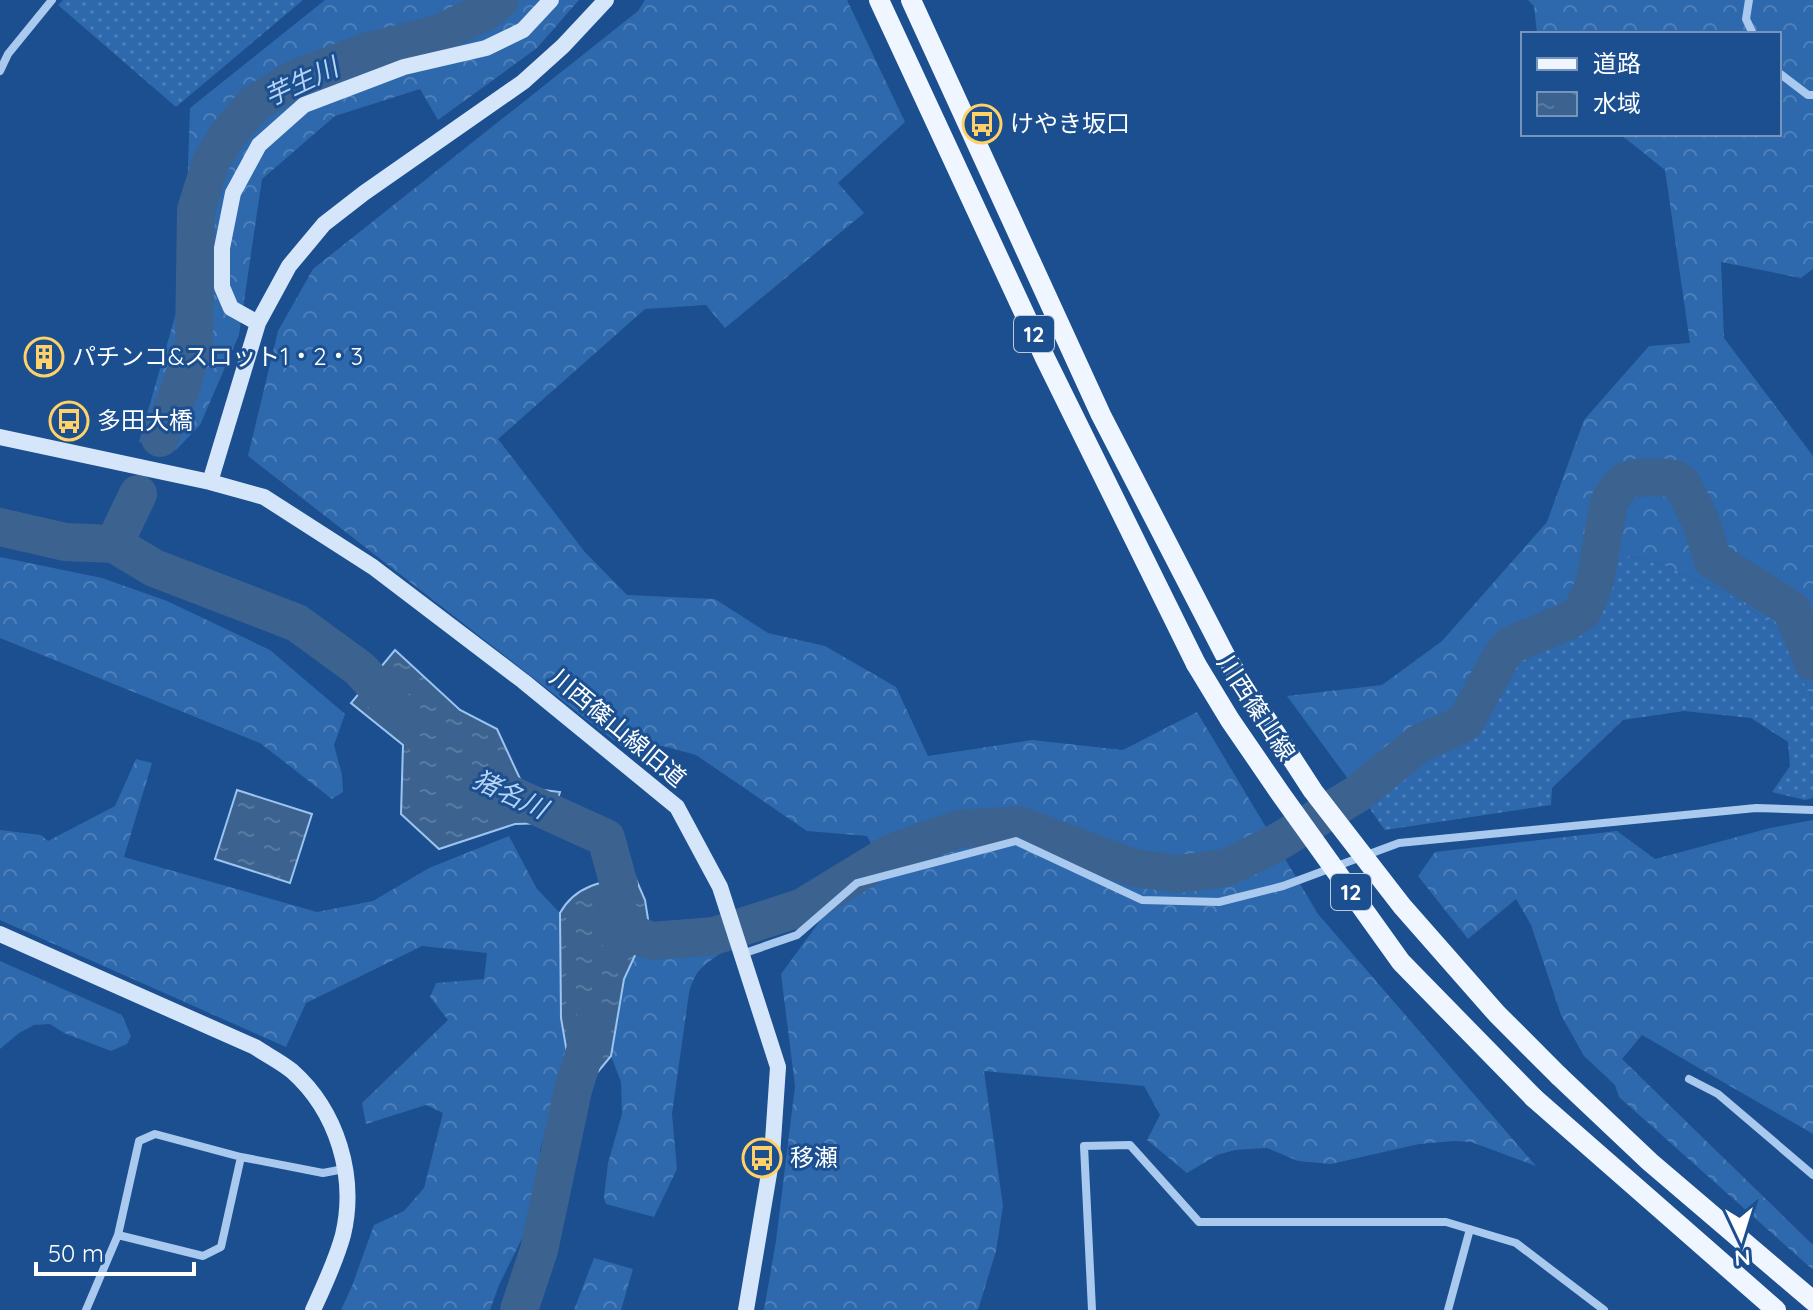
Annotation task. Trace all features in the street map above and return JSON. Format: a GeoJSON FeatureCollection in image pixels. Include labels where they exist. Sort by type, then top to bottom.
{"type":"FeatureCollection","features":[{"type":"Feature","properties":{"kind":"main road","name":"川西篠山線"},"geometry":{"type":"LineString","coordinates":[[879,0],[1045,358],[1196,664],[1230,720],[1401,962],[1534,1098],[1776,1310]]}},
{"type":"Feature","properties":{"kind":"main road","name":"川西篠山線"},"geometry":{"type":"LineString","coordinates":[[911,0],[1101,415],[1226,657],[1313,791],[1402,906],[1497,1014],[1650,1162],[1813,1301]]}},
{"type":"Feature","properties":{"kind":"street"},"geometry":{"type":"LineString","coordinates":[[0,71],[8,54],[52,0]]}},
{"type":"Feature","properties":{"kind":"street"},"geometry":{"type":"LineString","coordinates":[[258,323],[231,308],[222,287],[222,248],[233,193],[259,145],[304,105],[404,67],[486,48],[523,30],[551,0]]}},
{"type":"Feature","properties":{"kind":"street"},"geometry":{"type":"LineString","coordinates":[[210,482],[258,323],[289,266],[324,224],[523,82],[563,46],[606,0]]}},
{"type":"Feature","properties":{"kind":"street"},"geometry":{"type":"LineString","coordinates":[[1749,0],[1746,19],[1752,32]]}},
{"type":"Feature","properties":{"kind":"street"},"geometry":{"type":"LineString","coordinates":[[1781,75],[1808,95],[1813,95]]}},
{"type":"Feature","properties":{"kind":"street","name":"川西篠山線旧道"},"geometry":{"type":"LineString","coordinates":[[0,437],[210,482],[264,497],[373,567],[523,681],[677,807],[720,887],[778,1067],[772,1156],[746,1310]]}},
{"type":"Feature","properties":{"kind":"street"},"geometry":{"type":"LineString","coordinates":[[739,947],[797,935],[857,883],[1016,841],[1142,900],[1219,902],[1283,886],[1399,843],[1756,808],[1813,810]]}},
{"type":"Feature","properties":{"kind":"street"},"geometry":{"type":"LineString","coordinates":[[0,934],[255,1047],[292,1071],[318,1101],[337,1133],[345,1169],[347,1205],[343,1234],[313,1310]]}},
{"type":"Feature","properties":{"kind":"street"},"geometry":{"type":"LineString","coordinates":[[1689,1079],[1718,1094],[1813,1175]]}},
{"type":"Feature","properties":{"kind":"street"},"geometry":{"type":"LineString","coordinates":[[86,1310],[118,1235],[139,1141],[155,1134],[241,1157],[323,1173],[345,1169]]}},
{"type":"Feature","properties":{"kind":"street"},"geometry":{"type":"LineString","coordinates":[[1092,1310],[1084,1146],[1130,1145],[1199,1222],[1446,1222],[1516,1243],[1604,1310]]}},
{"type":"Feature","properties":{"kind":"street"},"geometry":{"type":"LineString","coordinates":[[118,1235],[203,1256],[221,1247],[241,1157]]}},
{"type":"Feature","properties":{"kind":"street"},"geometry":{"type":"LineString","coordinates":[[1448,1310],[1470,1229]]}},
{"type":"Feature","properties":{"kind":"green space"},"geometry":{"type":"Polygon","coordinates":[[[63,0],[303,0],[176,107],[58,5],[63,0]]]}},
{"type":"Feature","properties":{"kind":"green space"},"geometry":{"type":"Polygon","coordinates":[[[325,0],[579,0],[537,48],[438,120],[420,89],[335,116],[262,179],[239,335],[200,425],[176,450],[139,442],[184,285],[190,108],[325,0]]]}},
{"type":"Feature","properties":{"kind":"green space"},"geometry":{"type":"Polygon","coordinates":[[[645,0],[847,0],[905,122],[838,183],[864,213],[725,328],[706,305],[645,309],[498,439],[584,551],[627,595],[715,599],[768,633],[825,646],[896,687],[928,756],[1032,740],[1123,750],[1197,712],[1318,914],[1536,1166],[1471,1142],[1454,1141],[1419,1144],[1331,1164],[1298,1161],[1267,1148],[1235,1150],[1217,1155],[1187,1173],[1147,1140],[1160,1115],[1144,1086],[984,1071],[1003,1206],[996,1251],[978,1310],[764,1310],[776,1241],[795,1086],[781,974],[858,869],[875,851],[867,836],[807,831],[696,755],[663,746],[622,747],[248,456],[278,331],[313,269],[638,11],[645,0]]]}},
{"type":"Feature","properties":{"kind":"green space"},"geometry":{"type":"Polygon","coordinates":[[[1528,0],[1813,0],[1813,269],[1801,278],[1721,262],[1724,338],[1813,456],[1813,697],[1780,631],[1725,591],[1670,567],[1629,556],[1621,558],[1578,621],[1514,652],[1484,712],[1365,802],[1287,696],[1382,685],[1442,641],[1547,522],[1584,420],[1649,346],[1690,343],[1665,170],[1622,136],[1781,136],[1781,32],[1537,32],[1534,6],[1528,0]]]}},
{"type":"Feature","properties":{"kind":"green space"},"geometry":{"type":"Polygon","coordinates":[[[1629,556],[1670,567],[1725,591],[1780,631],[1813,697],[1813,798],[1805,800],[1772,792],[1790,766],[1788,742],[1751,718],[1684,711],[1623,720],[1552,788],[1551,805],[1385,830],[1365,802],[1484,712],[1514,652],[1578,621],[1621,558],[1629,556]]]}},
{"type":"Feature","properties":{"kind":"green space"},"geometry":{"type":"Polygon","coordinates":[[[0,557],[102,578],[167,601],[270,650],[345,714],[334,745],[343,792],[332,799],[260,743],[0,638],[0,557]]]}},
{"type":"Feature","properties":{"kind":"green space"},"geometry":{"type":"Polygon","coordinates":[[[136,759],[152,763],[124,857],[317,912],[373,901],[429,868],[509,836],[537,889],[560,913],[561,1018],[566,1053],[540,1150],[540,1186],[532,1218],[490,1310],[341,1310],[374,1225],[404,1211],[424,1188],[443,1113],[426,1105],[366,1124],[362,1103],[448,1020],[430,997],[436,983],[484,979],[487,953],[422,946],[306,1003],[286,1047],[0,920],[0,830],[41,835],[48,841],[115,806],[136,759]]]}},
{"type":"Feature","properties":{"kind":"green space"},"geometry":{"type":"Polygon","coordinates":[[[1813,820],[1813,1134],[1642,1035],[1622,1059],[1813,1245],[1813,1270],[1619,1097],[1615,1085],[1584,1056],[1561,1015],[1531,925],[1516,899],[1468,939],[1418,876],[1435,852],[1617,831],[1655,859],[1770,828],[1813,820]]]}},
{"type":"Feature","properties":{"kind":"green space"},"geometry":{"type":"Polygon","coordinates":[[[706,923],[724,944],[723,952],[701,969],[689,993],[672,1114],[677,1169],[654,1217],[606,1204],[604,1197],[608,1163],[622,1114],[621,1082],[611,1056],[624,979],[649,925],[706,923]]]}},
{"type":"Feature","properties":{"kind":"green space"},"geometry":{"type":"Polygon","coordinates":[[[0,961],[122,1015],[131,1036],[127,1044],[111,1051],[64,1033],[50,1024],[34,1025],[0,1049],[0,961]]]}},
{"type":"Feature","properties":{"kind":"green space"},"geometry":{"type":"Polygon","coordinates":[[[594,1258],[633,1269],[621,1310],[574,1310],[594,1258]]]}},
{"type":"Feature","properties":{"kind":"water"},"geometry":{"type":"Polygon","coordinates":[[[395,650],[460,710],[497,729],[521,781],[528,788],[560,792],[550,823],[515,824],[439,849],[401,814],[403,745],[351,703],[395,650]]]}},
{"type":"Feature","properties":{"kind":"water"},"geometry":{"type":"Polygon","coordinates":[[[237,790],[312,814],[290,883],[215,859],[237,790]]]}},
{"type":"Feature","properties":{"kind":"water"},"geometry":{"type":"Polygon","coordinates":[[[635,877],[645,900],[649,925],[624,979],[611,1056],[587,1085],[569,1065],[561,1018],[560,913],[583,890],[635,877]]]}},
{"type":"Feature","properties":{"kind":"waterway","name":"芋生川"},"geometry":{"type":"LineString","coordinates":[[160,438],[181,388],[194,342],[196,210],[211,162],[229,133],[255,103],[295,79],[366,52],[438,34],[483,13],[500,0]]}},
{"type":"Feature","properties":{"kind":"waterway"},"geometry":{"type":"LineString","coordinates":[[615,928],[652,941],[714,936],[803,907],[893,852],[959,829],[1019,825],[1134,868],[1179,874],[1225,868],[1271,846],[1357,794],[1420,743],[1466,721],[1501,657],[1511,645],[1570,620],[1583,611],[1595,581],[1609,502],[1618,488],[1635,478],[1675,479],[1682,484],[1701,522],[1713,560],[1791,609],[1813,662]]}},
{"type":"Feature","properties":{"kind":"waterway","name":"芋生川"},"geometry":{"type":"LineString","coordinates":[[114,544],[138,494]]}},
{"type":"Feature","properties":{"kind":"waterway","name":"猪名川"},"geometry":{"type":"LineString","coordinates":[[0,527],[65,542],[114,544],[154,568],[297,623],[360,669],[405,719]]}},
{"type":"Feature","properties":{"kind":"waterway","name":"猪名川"},"geometry":{"type":"LineString","coordinates":[[505,792],[606,838],[619,885],[615,931]]}},
{"type":"Feature","properties":{"kind":"waterway","name":"猪名川"},"geometry":{"type":"LineString","coordinates":[[519,1310],[539,1250],[573,1090],[593,1025]]}},
{"type":"Feature","properties":{"kind":"place","name":"けやき坂口"},"geometry":{"type":"Point","coordinates":[982,124]}},
{"type":"Feature","properties":{"kind":"place","name":"パチンコ&スロット1・2・3"},"geometry":{"type":"Point","coordinates":[44,357]}},
{"type":"Feature","properties":{"kind":"place","name":"多田大橋"},"geometry":{"type":"Point","coordinates":[69,421]}},
{"type":"Feature","properties":{"kind":"place","name":"移瀬"},"geometry":{"type":"Point","coordinates":[762,1158]}}]}
